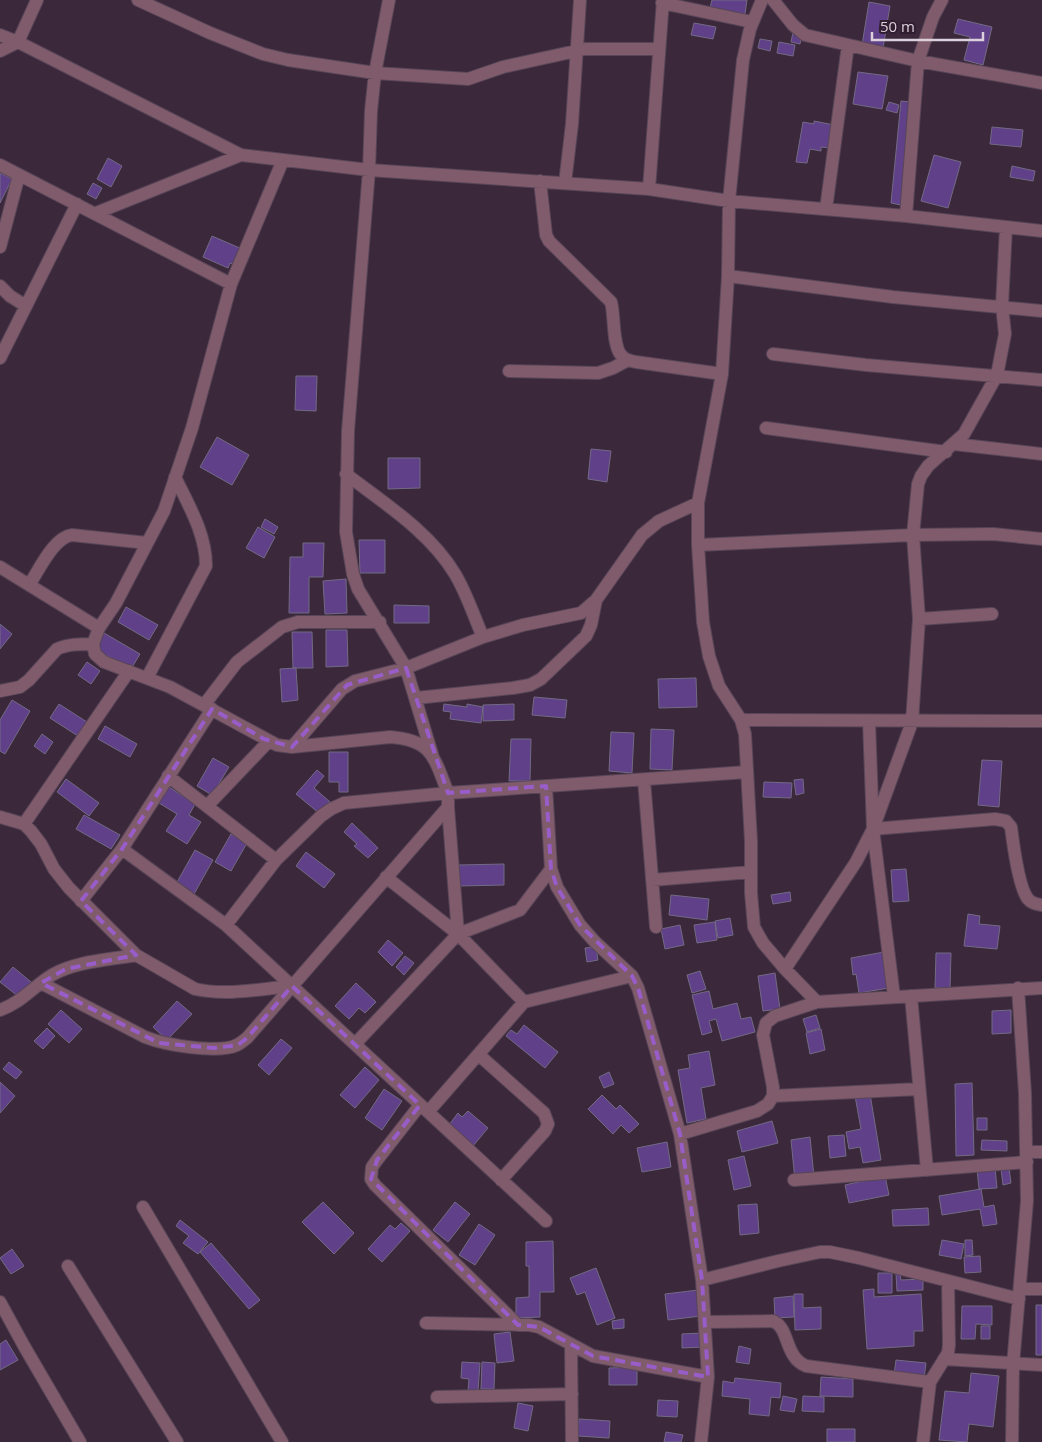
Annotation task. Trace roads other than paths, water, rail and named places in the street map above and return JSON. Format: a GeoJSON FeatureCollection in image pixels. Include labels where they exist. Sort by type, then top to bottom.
{"type":"FeatureCollection","features":[{"type":"Feature","properties":{"kind":"street"},"geometry":{"type":"LineString","coordinates":[[0,51],[18,42],[37,0]]}},
{"type":"Feature","properties":{"kind":"street"},"geometry":{"type":"LineString","coordinates":[[138,0],[210,33],[263,54],[288,60],[375,74],[468,79],[503,67],[580,50],[658,49]]}},
{"type":"Feature","properties":{"kind":"street"},"geometry":{"type":"LineString","coordinates":[[389,0],[375,74],[371,111],[369,170],[348,431],[346,532],[353,574],[358,589],[380,622],[406,668],[432,754],[448,793],[458,934]]}},
{"type":"Feature","properties":{"kind":"street"},"geometry":{"type":"LineString","coordinates":[[566,183],[580,50],[580,0]]}},
{"type":"Feature","properties":{"kind":"street"},"geometry":{"type":"LineString","coordinates":[[762,0],[752,22],[743,60],[729,200],[728,276],[722,374],[698,503],[698,545],[703,622],[709,656],[719,686],[741,720],[745,734],[754,927],[763,943],[817,1002]]}},
{"type":"Feature","properties":{"kind":"street"},"geometry":{"type":"LineString","coordinates":[[773,0],[800,32],[805,35],[918,61],[1042,83]]}},
{"type":"Feature","properties":{"kind":"street"},"geometry":{"type":"LineString","coordinates":[[906,216],[918,61],[933,17],[942,0]]}},
{"type":"Feature","properties":{"kind":"street"},"geometry":{"type":"LineString","coordinates":[[649,189],[662,2],[752,22]]}},
{"type":"Feature","properties":{"kind":"street"},"geometry":{"type":"LineString","coordinates":[[0,35],[18,42],[241,156],[369,170],[649,189],[729,200],[1042,230]]}},
{"type":"Feature","properties":{"kind":"street"},"geometry":{"type":"LineString","coordinates":[[826,209],[848,45]]}},
{"type":"Feature","properties":{"kind":"street"},"geometry":{"type":"LineString","coordinates":[[96,213],[241,156]]}},
{"type":"Feature","properties":{"kind":"street"},"geometry":{"type":"LineString","coordinates":[[284,160],[231,284],[192,428],[164,511],[116,603],[100,628],[93,644],[95,654],[104,662],[170,687],[277,745],[292,747],[390,737],[405,738],[418,742],[432,754]]}},
{"type":"Feature","properties":{"kind":"street"},"geometry":{"type":"LineString","coordinates":[[0,166],[96,213],[231,284]]}},
{"type":"Feature","properties":{"kind":"street"},"geometry":{"type":"LineString","coordinates":[[0,247],[19,175]]}},
{"type":"Feature","properties":{"kind":"street"},"geometry":{"type":"LineString","coordinates":[[540,181],[546,235],[611,302],[617,349],[622,356],[628,360],[722,374]]}},
{"type":"Feature","properties":{"kind":"street"},"geometry":{"type":"LineString","coordinates":[[0,358],[77,204]]}},
{"type":"Feature","properties":{"kind":"street"},"geometry":{"type":"LineString","coordinates":[[785,969],[856,862],[873,829],[912,722],[920,619],[913,535],[918,484],[921,476],[934,460],[950,448],[969,426],[997,375],[1005,334],[1002,306],[1006,227]]}},
{"type":"Feature","properties":{"kind":"street"},"geometry":{"type":"LineString","coordinates":[[728,276],[894,297],[1042,311]]}},
{"type":"Feature","properties":{"kind":"street"},"geometry":{"type":"LineString","coordinates":[[0,286],[10,296],[26,306]]}},
{"type":"Feature","properties":{"kind":"street"},"geometry":{"type":"LineString","coordinates":[[773,354],[866,365],[1042,380]]}},
{"type":"Feature","properties":{"kind":"street"},"geometry":{"type":"LineString","coordinates":[[509,371],[598,372],[613,368],[628,360]]}},
{"type":"Feature","properties":{"kind":"street"},"geometry":{"type":"LineString","coordinates":[[766,428],[950,448],[1042,454]]}},
{"type":"Feature","properties":{"kind":"street"},"geometry":{"type":"LineString","coordinates":[[346,474],[407,521],[436,547],[456,576],[483,637]]}},
{"type":"Feature","properties":{"kind":"street"},"geometry":{"type":"LineString","coordinates":[[147,678],[206,566],[206,555],[198,524],[175,477]]}},
{"type":"Feature","properties":{"kind":"street"},"geometry":{"type":"LineString","coordinates":[[292,747],[342,689],[355,681],[406,668],[483,637],[523,625],[581,613],[596,600],[642,535],[659,521],[698,503]]}},
{"type":"Feature","properties":{"kind":"street"},"geometry":{"type":"LineString","coordinates":[[698,545],[913,535],[993,534],[1042,540]]}},
{"type":"Feature","properties":{"kind":"street"},"geometry":{"type":"LineString","coordinates":[[29,584],[56,543],[66,535],[147,543]]}},
{"type":"Feature","properties":{"kind":"street"},"geometry":{"type":"LineString","coordinates":[[0,567],[100,628]]}},
{"type":"Feature","properties":{"kind":"street"},"geometry":{"type":"LineString","coordinates":[[416,698],[530,685],[541,679],[586,636],[591,625],[596,600]]}},
{"type":"Feature","properties":{"kind":"street"},"geometry":{"type":"LineString","coordinates":[[920,619],[992,614]]}},
{"type":"Feature","properties":{"kind":"street"},"geometry":{"type":"LineString","coordinates":[[81,901],[122,849],[237,662],[282,627],[298,622],[380,622]]}},
{"type":"Feature","properties":{"kind":"street"},"geometry":{"type":"LineString","coordinates":[[0,691],[20,687],[62,646],[93,644]]}},
{"type":"Feature","properties":{"kind":"street"},"geometry":{"type":"LineString","coordinates":[[24,824],[129,671]]}},
{"type":"Feature","properties":{"kind":"street"},"geometry":{"type":"LineString","coordinates":[[741,720],[1042,721]]}},
{"type":"Feature","properties":{"kind":"street"},"geometry":{"type":"LineString","coordinates":[[869,721],[873,829],[894,997]]}},
{"type":"Feature","properties":{"kind":"street"},"geometry":{"type":"LineString","coordinates":[[207,806],[269,741]]}},
{"type":"Feature","properties":{"kind":"street"},"geometry":{"type":"LineString","coordinates":[[226,925],[276,860],[321,816],[344,803],[448,793],[747,772]]}},
{"type":"Feature","properties":{"kind":"street"},"geometry":{"type":"LineString","coordinates":[[168,776],[276,860]]}},
{"type":"Feature","properties":{"kind":"street"},"geometry":{"type":"LineString","coordinates":[[644,780],[656,927]]}},
{"type":"Feature","properties":{"kind":"street"},"geometry":{"type":"LineString","coordinates":[[546,786],[551,869],[557,887],[580,925],[595,942],[632,976],[638,988],[680,1134],[702,1280],[705,1322],[708,1377],[701,1442]]}},
{"type":"Feature","properties":{"kind":"street"},"geometry":{"type":"LineString","coordinates":[[42,983],[159,1043],[214,1048],[227,1048],[238,1045],[247,1038],[448,807]]}},
{"type":"Feature","properties":{"kind":"street"},"geometry":{"type":"LineString","coordinates":[[0,817],[24,824],[36,837],[54,869],[69,888],[136,955],[195,989],[204,991],[226,993],[292,986]]}},
{"type":"Feature","properties":{"kind":"street"},"geometry":{"type":"LineString","coordinates":[[873,829],[995,819],[1006,821],[1011,828],[1023,890],[1028,900],[1034,904],[1042,905]]}},
{"type":"Feature","properties":{"kind":"street"},"geometry":{"type":"LineString","coordinates":[[122,849],[226,925],[546,1221]]}},
{"type":"Feature","properties":{"kind":"street"},"geometry":{"type":"LineString","coordinates":[[355,1044],[458,934],[520,910],[551,869]]}},
{"type":"Feature","properties":{"kind":"street"},"geometry":{"type":"LineString","coordinates":[[652,880],[751,872]]}},
{"type":"Feature","properties":{"kind":"street"},"geometry":{"type":"LineString","coordinates":[[386,878],[458,934],[524,1002]]}},
{"type":"Feature","properties":{"kind":"street"},"geometry":{"type":"LineString","coordinates":[[0,1010],[24,998],[53,975],[66,969],[136,955]]}},
{"type":"Feature","properties":{"kind":"street"},"geometry":{"type":"LineString","coordinates":[[518,1325],[375,1185],[371,1179],[372,1167],[424,1109],[479,1054],[524,1002],[632,976]]}},
{"type":"Feature","properties":{"kind":"street"},"geometry":{"type":"LineString","coordinates":[[1012,1442],[1013,1365],[1027,1201],[1027,1157],[1018,988]]}},
{"type":"Feature","properties":{"kind":"street"},"geometry":{"type":"LineString","coordinates":[[680,1134],[757,1111],[768,1104],[773,1096],[773,1087],[763,1035],[766,1023],[775,1016],[817,1002],[1042,988]]}},
{"type":"Feature","properties":{"kind":"street"},"geometry":{"type":"LineString","coordinates":[[911,996],[927,1170]]}},
{"type":"Feature","properties":{"kind":"street"},"geometry":{"type":"LineString","coordinates":[[479,1054],[538,1106],[547,1118],[548,1124],[544,1130],[501,1180]]}},
{"type":"Feature","properties":{"kind":"street"},"geometry":{"type":"LineString","coordinates":[[773,1096],[919,1089]]}},
{"type":"Feature","properties":{"kind":"street"},"geometry":{"type":"LineString","coordinates":[[794,1180],[927,1170],[1027,1157],[1042,1152]]}},
{"type":"Feature","properties":{"kind":"street"},"geometry":{"type":"LineString","coordinates":[[143,1206],[282,1442]]}},
{"type":"Feature","properties":{"kind":"street"},"geometry":{"type":"LineString","coordinates":[[702,1280],[820,1252],[859,1258],[948,1281],[1019,1294],[1042,1289]]}},
{"type":"Feature","properties":{"kind":"street"},"geometry":{"type":"LineString","coordinates":[[68,1266],[177,1442]]}},
{"type":"Feature","properties":{"kind":"street"},"geometry":{"type":"LineString","coordinates":[[923,1442],[930,1382],[948,1353],[950,1345],[948,1281]]}},
{"type":"Feature","properties":{"kind":"street"},"geometry":{"type":"LineString","coordinates":[[0,1302],[80,1442]]}},
{"type":"Feature","properties":{"kind":"street"},"geometry":{"type":"LineString","coordinates":[[705,1322],[773,1321],[781,1327],[785,1340],[796,1361],[806,1366],[930,1382]]}},
{"type":"Feature","properties":{"kind":"street"},"geometry":{"type":"LineString","coordinates":[[426,1323],[539,1327],[593,1356],[708,1377]]}},
{"type":"Feature","properties":{"kind":"street"},"geometry":{"type":"LineString","coordinates":[[571,1345],[572,1442]]}},
{"type":"Feature","properties":{"kind":"street"},"geometry":{"type":"LineString","coordinates":[[944,1359],[1042,1366]]}},
{"type":"Feature","properties":{"kind":"street"},"geometry":{"type":"LineString","coordinates":[[437,1398],[572,1394]]}}]}
